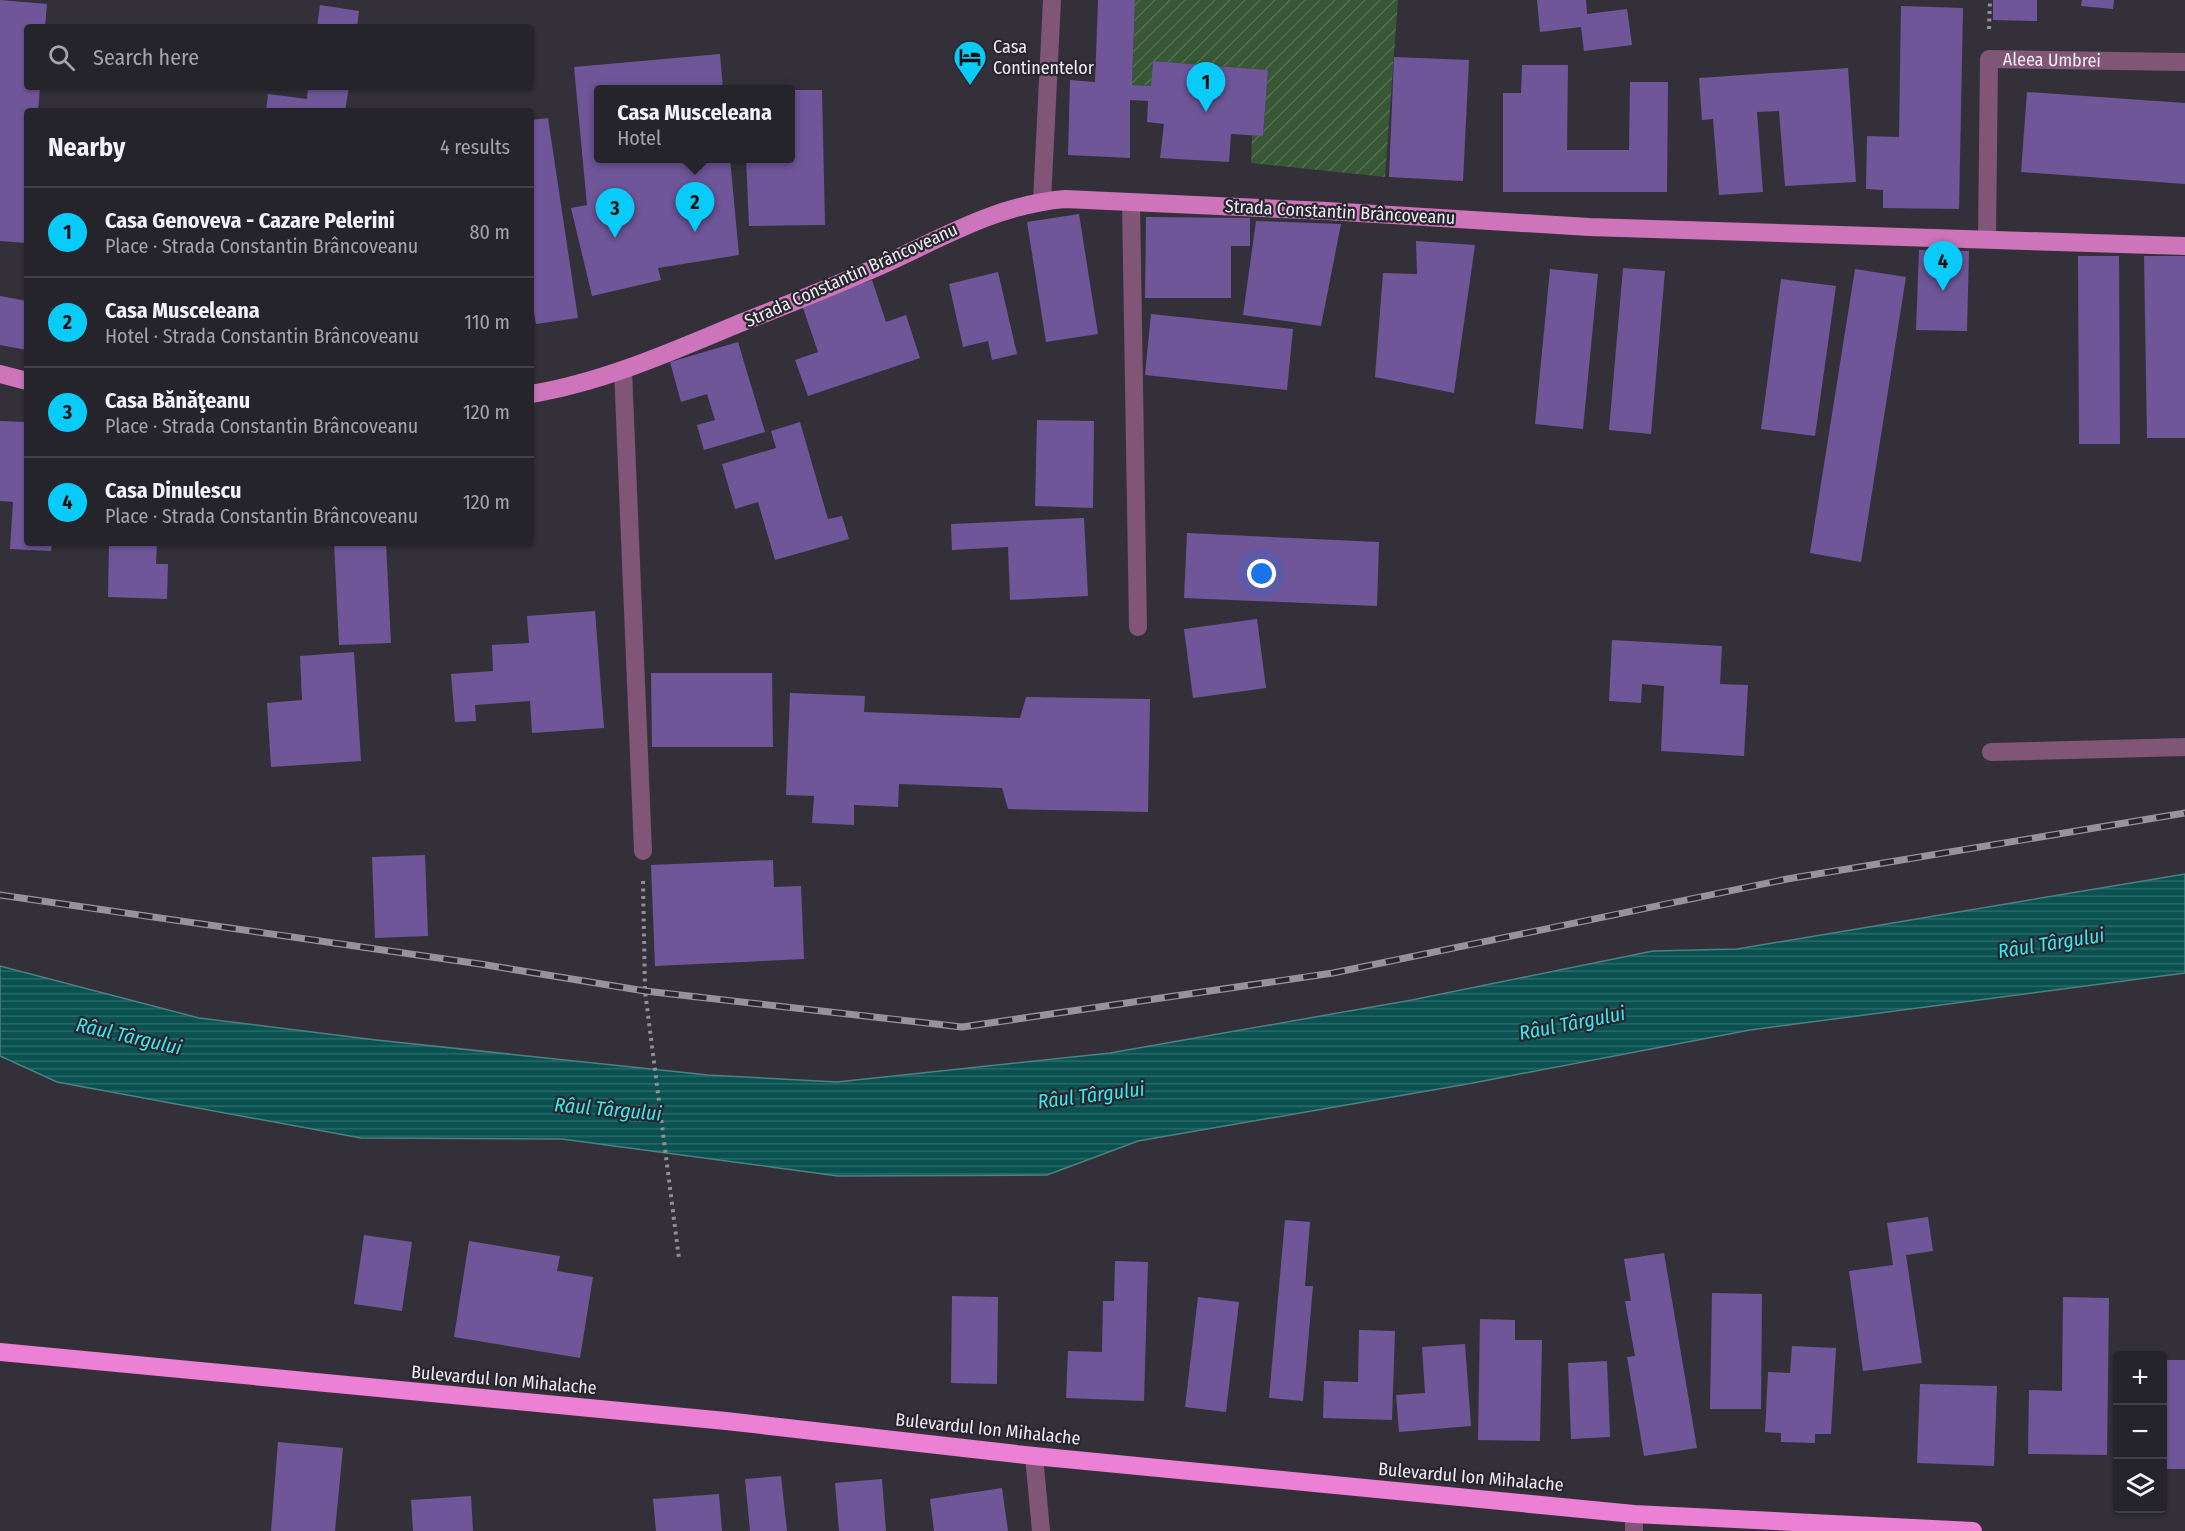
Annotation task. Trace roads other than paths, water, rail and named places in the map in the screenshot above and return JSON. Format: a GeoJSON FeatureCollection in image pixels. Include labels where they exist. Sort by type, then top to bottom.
{"type":"FeatureCollection","features":[{"type":"Feature","properties":{"kind":"highway","name":"Bulevardul Ion Mihalache"},"geometry":{"type":"LineString","coordinates":[[0,1352],[726,1421],[1634,1522],[1973,1531]]}},
{"type":"Feature","properties":{"kind":"main road","name":"Strada Constantin Brâncoveanu"},"geometry":{"type":"LineString","coordinates":[[534,393],[559,389],[664,355],[881,265],[984,217],[1042,201],[1065,199],[1327,210],[1589,226],[2185,246]]}},
{"type":"Feature","properties":{"kind":"main road"},"geometry":{"type":"LineString","coordinates":[[0,374],[24,380]]}},
{"type":"Feature","properties":{"kind":"street"},"geometry":{"type":"LineString","coordinates":[[1042,201],[1052,0]]}},
{"type":"Feature","properties":{"kind":"street","name":"Aleea Umbrei"},"geometry":{"type":"LineString","coordinates":[[1987,238],[1989,59],[2185,62]]}},
{"type":"Feature","properties":{"kind":"street"},"geometry":{"type":"LineString","coordinates":[[1131,202],[1138,627]]}},
{"type":"Feature","properties":{"kind":"street"},"geometry":{"type":"LineString","coordinates":[[623,370],[643,850]]}},
{"type":"Feature","properties":{"kind":"street"},"geometry":{"type":"LineString","coordinates":[[1991,752],[2185,747]]}},
{"type":"Feature","properties":{"kind":"street"},"geometry":{"type":"LineString","coordinates":[[1034,1456],[1041,1531]]}},
{"type":"Feature","properties":{"kind":"water","name":"Râul Târgului"},"geometry":{"type":"Polygon","coordinates":[[[2185,874],[2185,973],[1750,1030],[1473,1083],[1138,1141],[1047,1175],[838,1176],[562,1139],[361,1138],[57,1082],[0,1056],[0,966],[199,1018],[376,1040],[708,1075],[837,1082],[1110,1053],[1412,1000],[1653,951],[1737,949],[2185,874]]]}},
{"type":"Feature","properties":{"kind":"railway"},"geometry":{"type":"LineString","coordinates":[[0,895],[480,964],[645,991],[962,1027],[1333,973],[1787,879],[2185,813]]}},
{"type":"Feature","properties":{"kind":"place","name":"Casa Continentelor"},"geometry":{"type":"Point","coordinates":[970,86]}},
{"type":"Feature","properties":{"kind":"place","name":"Casa Genoveva - Cazare Pelerini"},"geometry":{"type":"Point","coordinates":[1206,112]}},
{"type":"Feature","properties":{"kind":"place","name":"Casa Musceleana"},"geometry":{"type":"Point","coordinates":[695,232]}},
{"type":"Feature","properties":{"kind":"place","name":"Casa Bănăţeanu"},"geometry":{"type":"Point","coordinates":[615,238]}},
{"type":"Feature","properties":{"kind":"place","name":"Casa Dinulescu"},"geometry":{"type":"Point","coordinates":[1943,291]}}]}
